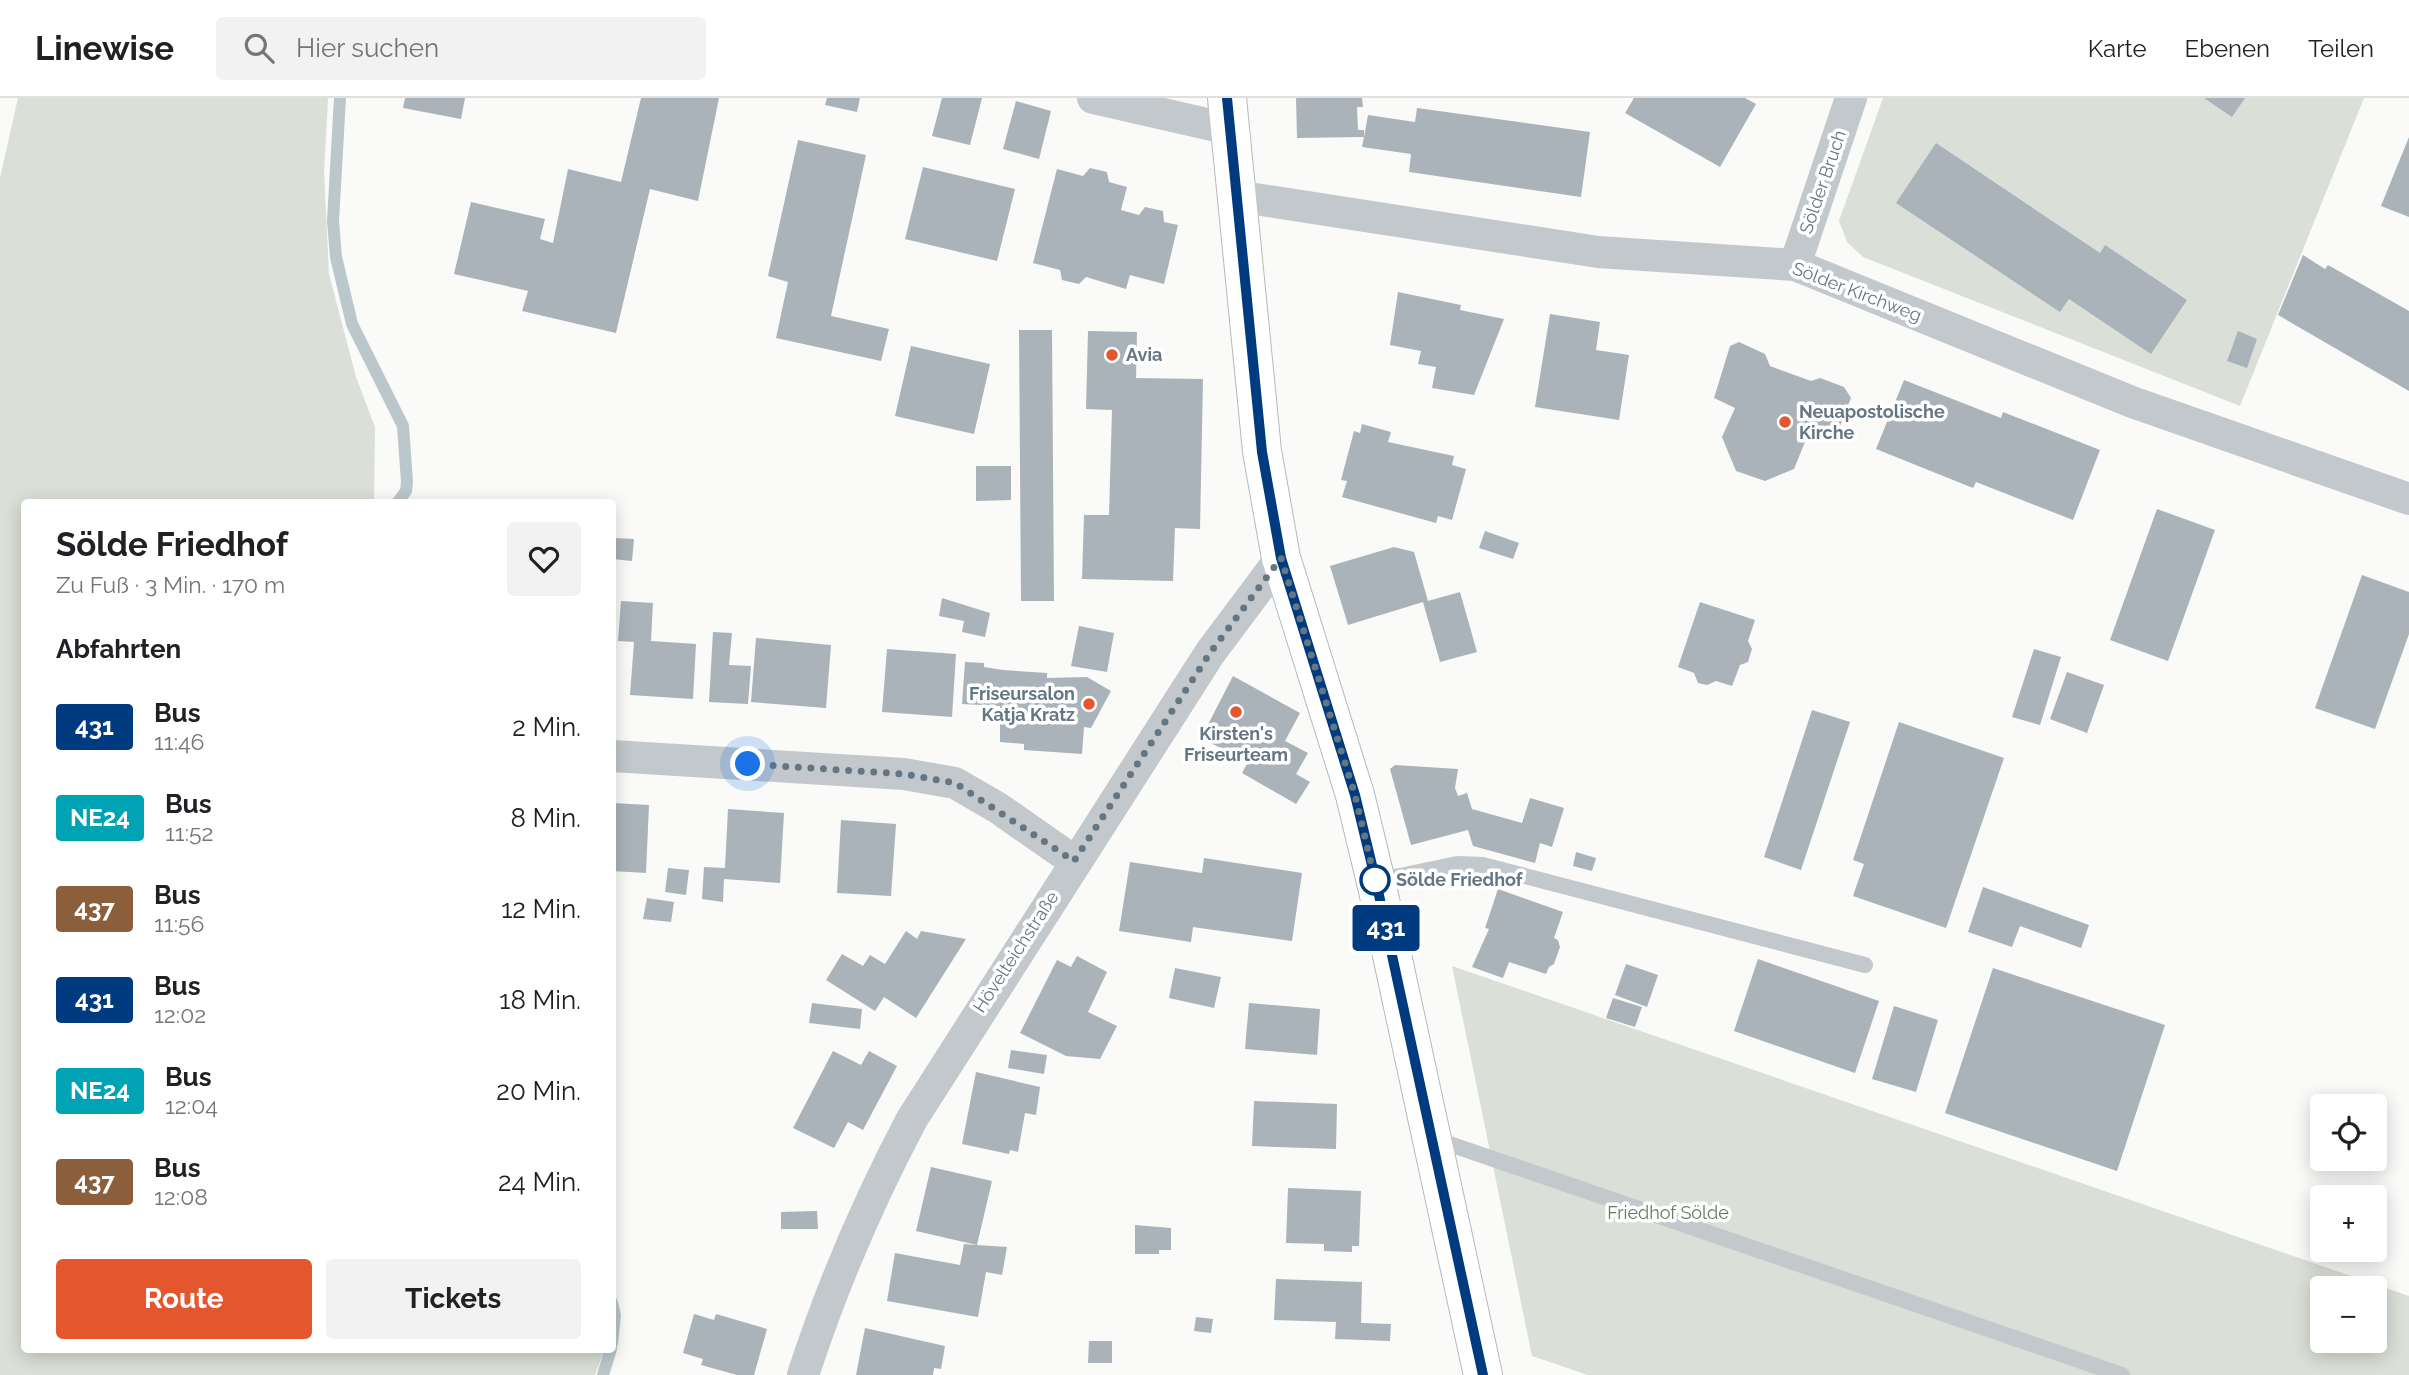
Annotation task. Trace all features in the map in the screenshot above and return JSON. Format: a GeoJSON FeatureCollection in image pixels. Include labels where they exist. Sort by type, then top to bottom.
{"type":"FeatureCollection","features":[{"type":"Feature","properties":{"kind":"main road"},"geometry":{"type":"LineString","coordinates":[[1228,114],[1262,452],[1281,558],[1355,795],[1433,1138],[1483,1375]]}},
{"type":"Feature","properties":{"kind":"street"},"geometry":{"type":"LineString","coordinates":[[1093,98],[1228,114]]}},
{"type":"Feature","properties":{"kind":"street","name":"Sölder Bruch"},"geometry":{"type":"LineString","coordinates":[[1795,265],[1851,98]]}},
{"type":"Feature","properties":{"kind":"street","name":"Sölder Kirchweg"},"geometry":{"type":"LineString","coordinates":[[1236,196],[1598,252],[1795,265],[2132,402],[2409,499]]}},
{"type":"Feature","properties":{"kind":"street","name":"Hövelteichstraße"},"geometry":{"type":"LineString","coordinates":[[803,1375],[841,1265],[894,1152],[947,1062],[1074,861],[1210,653],[1281,558]]}},
{"type":"Feature","properties":{"kind":"street"},"geometry":{"type":"LineString","coordinates":[[616,756],[904,774],[955,783],[1074,861]]}},
{"type":"Feature","properties":{"kind":"lane"},"geometry":{"type":"LineString","coordinates":[[1376,881],[1457,864],[1483,865],[1865,965]]}},
{"type":"Feature","properties":{"kind":"lane"},"geometry":{"type":"LineString","coordinates":[[1433,1138],[2123,1375]]}},
{"type":"Feature","properties":{"kind":"green space"},"geometry":{"type":"Polygon","coordinates":[[[18,98],[328,98],[324,172],[329,274],[356,377],[375,427],[374,499],[21,499],[21,1353],[603,1353],[595,1375],[0,1375],[0,178],[18,98]]]}},
{"type":"Feature","properties":{"kind":"green space"},"geometry":{"type":"Polygon","coordinates":[[[1883,98],[2364,98],[2240,406],[1863,257],[1847,242],[1839,221],[1883,98]]]}},
{"type":"Feature","properties":{"kind":"green space","name":"Friedhof Sölde"},"geometry":{"type":"Polygon","coordinates":[[[1452,966],[2351,1276],[2310,1276],[2310,1353],[2387,1353],[2387,1288],[2409,1296],[2409,1375],[1588,1375],[1532,1356],[1452,966]]]}},
{"type":"Feature","properties":{"kind":"building"},"geometry":{"type":"Polygon","coordinates":[[[405,98],[465,98],[461,119],[403,108],[405,98]]]}},
{"type":"Feature","properties":{"kind":"building"},"geometry":{"type":"Polygon","coordinates":[[[641,98],[719,98],[698,201],[650,189],[616,333],[522,311],[528,291],[454,274],[471,202],[545,219],[540,239],[553,243],[568,169],[621,182],[641,98]]]}},
{"type":"Feature","properties":{"kind":"building"},"geometry":{"type":"Polygon","coordinates":[[[827,98],[860,98],[857,112],[825,105],[827,98]]]}},
{"type":"Feature","properties":{"kind":"building"},"geometry":{"type":"Polygon","coordinates":[[[942,98],[982,98],[970,145],[932,136],[942,98]]]}},
{"type":"Feature","properties":{"kind":"building"},"geometry":{"type":"Polygon","coordinates":[[[1296,98],[1362,98],[1363,107],[1357,107],[1358,130],[1364,130],[1364,137],[1297,138],[1296,98]]]}},
{"type":"Feature","properties":{"kind":"building"},"geometry":{"type":"Polygon","coordinates":[[[1634,98],[1745,98],[1756,104],[1720,167],[1625,113],[1634,98]]]}},
{"type":"Feature","properties":{"kind":"building"},"geometry":{"type":"Polygon","coordinates":[[[2204,98],[2245,98],[2232,117],[2204,98]]]}},
{"type":"Feature","properties":{"kind":"building"},"geometry":{"type":"Polygon","coordinates":[[[1016,101],[1051,111],[1039,159],[1003,149],[1016,101]]]}},
{"type":"Feature","properties":{"kind":"building"},"geometry":{"type":"Polygon","coordinates":[[[1417,108],[1590,132],[1581,197],[1409,172],[1411,154],[1362,147],[1368,115],[1415,122],[1417,108]]]}},
{"type":"Feature","properties":{"kind":"building"},"geometry":{"type":"Polygon","coordinates":[[[2409,137],[2409,217],[2381,206],[2409,137]]]}},
{"type":"Feature","properties":{"kind":"building"},"geometry":{"type":"Polygon","coordinates":[[[798,140],[866,155],[831,316],[889,329],[881,361],[776,338],[788,282],[768,276],[798,140]]]}},
{"type":"Feature","properties":{"kind":"building"},"geometry":{"type":"Polygon","coordinates":[[[1936,143],[2100,253],[2105,245],[2187,300],[2151,354],[2069,299],[2060,312],[1896,203],[1936,143]]]}},
{"type":"Feature","properties":{"kind":"building"},"geometry":{"type":"Polygon","coordinates":[[[923,167],[1015,189],[997,261],[905,239],[923,167]]]}},
{"type":"Feature","properties":{"kind":"building"},"geometry":{"type":"Polygon","coordinates":[[[1090,168],[1107,172],[1109,182],[1127,187],[1121,210],[1139,215],[1145,207],[1163,211],[1164,222],[1178,225],[1164,284],[1130,275],[1126,289],[1086,277],[1079,284],[1062,280],[1060,270],[1033,263],[1057,169],[1083,176],[1090,168]]]}},
{"type":"Feature","properties":{"kind":"building"},"geometry":{"type":"Polygon","coordinates":[[[2303,255],[2325,269],[2328,265],[2409,311],[2409,391],[2278,315],[2303,255]]]}},
{"type":"Feature","properties":{"kind":"building"},"geometry":{"type":"Polygon","coordinates":[[[1398,292],[1461,305],[1460,310],[1504,319],[1474,395],[1432,388],[1436,367],[1418,364],[1421,351],[1390,345],[1398,292]]]}},
{"type":"Feature","properties":{"kind":"building"},"geometry":{"type":"Polygon","coordinates":[[[1550,314],[1600,322],[1596,350],[1629,355],[1619,420],[1535,407],[1550,314]]]}},
{"type":"Feature","properties":{"kind":"building"},"geometry":{"type":"Polygon","coordinates":[[[1019,330],[1052,330],[1054,601],[1021,601],[1019,330]]]}},
{"type":"Feature","properties":{"kind":"building"},"geometry":{"type":"Polygon","coordinates":[[[1088,331],[1137,332],[1136,378],[1203,379],[1200,529],[1175,528],[1173,581],[1082,579],[1084,515],[1109,515],[1112,410],[1086,409],[1088,331]]]}},
{"type":"Feature","properties":{"kind":"building"},"geometry":{"type":"Polygon","coordinates":[[[2238,331],[2257,339],[2247,368],[2227,361],[2238,331]]]}},
{"type":"Feature","properties":{"kind":"building","name":"Neuapostolische Kirche"},"geometry":{"type":"Polygon","coordinates":[[[1739,342],[1765,354],[1770,366],[1811,381],[1820,378],[1844,387],[1851,398],[1834,441],[1818,436],[1807,437],[1794,469],[1765,481],[1736,471],[1722,437],[1735,408],[1714,398],[1730,346],[1739,342]]]}},
{"type":"Feature","properties":{"kind":"building"},"geometry":{"type":"Polygon","coordinates":[[[911,346],[990,364],[974,434],[895,416],[911,346]]]}},
{"type":"Feature","properties":{"kind":"building"},"geometry":{"type":"Polygon","coordinates":[[[1904,380],[2001,418],[2003,412],[2100,450],[2073,520],[1976,482],[1973,488],[1876,449],[1904,380]]]}},
{"type":"Feature","properties":{"kind":"building"},"geometry":{"type":"Polygon","coordinates":[[[1362,424],[1391,432],[1388,442],[1454,456],[1452,465],[1466,469],[1452,520],[1438,516],[1436,523],[1342,497],[1347,481],[1341,480],[1354,431],[1360,433],[1362,424]]]}},
{"type":"Feature","properties":{"kind":"building"},"geometry":{"type":"Polygon","coordinates":[[[976,466],[1011,466],[1011,500],[976,501],[976,466]]]}},
{"type":"Feature","properties":{"kind":"building"},"geometry":{"type":"Polygon","coordinates":[[[2157,509],[2215,530],[2168,661],[2110,640],[2157,509]]]}},
{"type":"Feature","properties":{"kind":"building"},"geometry":{"type":"Polygon","coordinates":[[[1485,531],[1519,543],[1513,559],[1479,548],[1485,531]]]}},
{"type":"Feature","properties":{"kind":"building"},"geometry":{"type":"Polygon","coordinates":[[[616,538],[634,539],[632,561],[616,559],[616,538]]]}},
{"type":"Feature","properties":{"kind":"building"},"geometry":{"type":"Polygon","coordinates":[[[1394,547],[1414,552],[1428,601],[1460,592],[1477,652],[1440,662],[1423,602],[1348,625],[1330,566],[1394,547]]]}},
{"type":"Feature","properties":{"kind":"building"},"geometry":{"type":"Polygon","coordinates":[[[2362,575],[2409,592],[2409,634],[2375,729],[2315,708],[2362,575]]]}},
{"type":"Feature","properties":{"kind":"building"},"geometry":{"type":"Polygon","coordinates":[[[942,598],[990,613],[985,637],[962,632],[964,621],[939,616],[942,598]]]}},
{"type":"Feature","properties":{"kind":"building"},"geometry":{"type":"Polygon","coordinates":[[[621,601],[653,603],[651,641],[696,644],[693,699],[630,695],[634,642],[618,641],[621,601]]]}},
{"type":"Feature","properties":{"kind":"building"},"geometry":{"type":"Polygon","coordinates":[[[1700,602],[1755,620],[1748,641],[1752,649],[1748,662],[1740,665],[1732,686],[1716,681],[1707,685],[1698,683],[1694,673],[1678,667],[1700,602]]]}},
{"type":"Feature","properties":{"kind":"building"},"geometry":{"type":"Polygon","coordinates":[[[1079,626],[1114,633],[1107,672],[1071,666],[1079,626]]]}},
{"type":"Feature","properties":{"kind":"building"},"geometry":{"type":"Polygon","coordinates":[[[713,632],[732,633],[729,665],[751,666],[748,704],[709,702],[713,632]]]}},
{"type":"Feature","properties":{"kind":"building"},"geometry":{"type":"Polygon","coordinates":[[[756,638],[831,645],[826,708],[751,702],[756,638]]]}},
{"type":"Feature","properties":{"kind":"building"},"geometry":{"type":"Polygon","coordinates":[[[887,649],[956,654],[952,717],[882,712],[887,649]]]}},
{"type":"Feature","properties":{"kind":"building"},"geometry":{"type":"Polygon","coordinates":[[[2034,649],[2061,657],[2040,725],[2012,717],[2034,649]]]}},
{"type":"Feature","properties":{"kind":"building"},"geometry":{"type":"Polygon","coordinates":[[[965,662],[984,663],[984,667],[1003,670],[1047,673],[1047,678],[1087,677],[1111,691],[1091,728],[1084,727],[1082,754],[1024,750],[1024,744],[1000,742],[1000,706],[962,704],[965,662]]]}},
{"type":"Feature","properties":{"kind":"building"},"geometry":{"type":"Polygon","coordinates":[[[2067,672],[2104,685],[2087,733],[2050,719],[2067,672]]]}},
{"type":"Feature","properties":{"kind":"building"},"geometry":{"type":"Polygon","coordinates":[[[1233,676],[1300,713],[1285,741],[1308,753],[1296,774],[1310,782],[1296,804],[1242,773],[1248,762],[1201,738],[1233,676]]]}},
{"type":"Feature","properties":{"kind":"building"},"geometry":{"type":"Polygon","coordinates":[[[1812,710],[1850,722],[1801,870],[1764,857],[1812,710]]]}},
{"type":"Feature","properties":{"kind":"building"},"geometry":{"type":"Polygon","coordinates":[[[1899,722],[2004,758],[1946,928],[1853,896],[1864,864],[1853,860],[1899,722]]]}},
{"type":"Feature","properties":{"kind":"building"},"geometry":{"type":"Polygon","coordinates":[[[1395,765],[1458,769],[1455,788],[1458,796],[1467,793],[1472,809],[1522,823],[1530,798],[1564,808],[1552,847],[1540,843],[1535,863],[1473,846],[1468,830],[1411,845],[1390,769],[1395,765]]]}},
{"type":"Feature","properties":{"kind":"building"},"geometry":{"type":"Polygon","coordinates":[[[616,803],[649,805],[646,873],[616,871],[616,803]]]}},
{"type":"Feature","properties":{"kind":"building"},"geometry":{"type":"Polygon","coordinates":[[[728,809],[784,813],[780,883],[724,879],[723,902],[702,899],[704,867],[725,868],[728,809]]]}},
{"type":"Feature","properties":{"kind":"building"},"geometry":{"type":"Polygon","coordinates":[[[841,820],[896,824],[891,896],[837,893],[841,820]]]}},
{"type":"Feature","properties":{"kind":"building"},"geometry":{"type":"Polygon","coordinates":[[[1576,852],[1596,858],[1592,871],[1573,866],[1576,852]]]}},
{"type":"Feature","properties":{"kind":"building"},"geometry":{"type":"Polygon","coordinates":[[[1204,858],[1302,873],[1292,941],[1193,927],[1191,942],[1119,931],[1130,862],[1202,873],[1204,858]]]}},
{"type":"Feature","properties":{"kind":"building"},"geometry":{"type":"Polygon","coordinates":[[[668,868],[689,870],[686,895],[665,892],[668,868]]]}},
{"type":"Feature","properties":{"kind":"building"},"geometry":{"type":"Polygon","coordinates":[[[1983,887],[2089,925],[2081,948],[2020,926],[2012,947],[1968,932],[1983,887]]]}},
{"type":"Feature","properties":{"kind":"building"},"geometry":{"type":"Polygon","coordinates":[[[1498,889],[1563,912],[1554,938],[1558,940],[1560,947],[1554,964],[1546,974],[1509,962],[1503,978],[1472,967],[1489,929],[1485,928],[1498,889]]]}},
{"type":"Feature","properties":{"kind":"building"},"geometry":{"type":"Polygon","coordinates":[[[647,898],[674,902],[671,922],[643,919],[647,898]]]}},
{"type":"Feature","properties":{"kind":"building"},"geometry":{"type":"Polygon","coordinates":[[[906,931],[917,939],[921,931],[966,939],[916,1018],[884,997],[875,1011],[826,980],[842,954],[863,966],[870,955],[885,964],[906,931]]]}},
{"type":"Feature","properties":{"kind":"building"},"geometry":{"type":"Polygon","coordinates":[[[1077,956],[1107,972],[1088,1012],[1117,1026],[1100,1059],[1066,1056],[1020,1033],[1057,960],[1071,967],[1077,956]]]}},
{"type":"Feature","properties":{"kind":"building"},"geometry":{"type":"Polygon","coordinates":[[[1758,959],[1879,1001],[1855,1073],[1734,1031],[1758,959]]]}},
{"type":"Feature","properties":{"kind":"building"},"geometry":{"type":"Polygon","coordinates":[[[1626,964],[1658,975],[1647,1007],[1615,995],[1626,964]]]}},
{"type":"Feature","properties":{"kind":"building"},"geometry":{"type":"Polygon","coordinates":[[[1175,968],[1221,977],[1214,1008],[1169,998],[1175,968]]]}},
{"type":"Feature","properties":{"kind":"building"},"geometry":{"type":"Polygon","coordinates":[[[1993,968],[2165,1025],[2117,1171],[1945,1113],[1993,968]]]}},
{"type":"Feature","properties":{"kind":"building"},"geometry":{"type":"Polygon","coordinates":[[[1613,998],[1642,1007],[1635,1027],[1606,1018],[1613,998]]]}},
{"type":"Feature","properties":{"kind":"building"},"geometry":{"type":"Polygon","coordinates":[[[812,1003],[862,1009],[860,1029],[809,1023],[812,1003]]]}},
{"type":"Feature","properties":{"kind":"building"},"geometry":{"type":"Polygon","coordinates":[[[1249,1003],[1320,1009],[1317,1055],[1245,1049],[1249,1003]]]}},
{"type":"Feature","properties":{"kind":"building"},"geometry":{"type":"Polygon","coordinates":[[[1894,1006],[1938,1020],[1916,1092],[1872,1079],[1894,1006]]]}},
{"type":"Feature","properties":{"kind":"building"},"geometry":{"type":"Polygon","coordinates":[[[1011,1050],[1047,1055],[1044,1074],[1008,1068],[1011,1050]]]}},
{"type":"Feature","properties":{"kind":"building"},"geometry":{"type":"Polygon","coordinates":[[[833,1051],[861,1065],[869,1051],[897,1066],[863,1130],[848,1122],[834,1148],[793,1128],[833,1051]]]}},
{"type":"Feature","properties":{"kind":"building"},"geometry":{"type":"Polygon","coordinates":[[[976,1072],[1040,1087],[1036,1115],[1025,1113],[1018,1152],[1010,1150],[1009,1154],[962,1144],[976,1072]]]}},
{"type":"Feature","properties":{"kind":"building"},"geometry":{"type":"Polygon","coordinates":[[[1254,1101],[1337,1104],[1336,1149],[1252,1146],[1254,1101]]]}},
{"type":"Feature","properties":{"kind":"building"},"geometry":{"type":"Polygon","coordinates":[[[931,1167],[992,1181],[977,1245],[916,1231],[931,1167]]]}},
{"type":"Feature","properties":{"kind":"building"},"geometry":{"type":"Polygon","coordinates":[[[1288,1188],[1361,1191],[1359,1246],[1352,1246],[1352,1252],[1324,1251],[1324,1244],[1286,1243],[1288,1188]]]}},
{"type":"Feature","properties":{"kind":"building"},"geometry":{"type":"Polygon","coordinates":[[[817,1211],[818,1229],[781,1229],[781,1212],[817,1211]]]}},
{"type":"Feature","properties":{"kind":"building"},"geometry":{"type":"Polygon","coordinates":[[[1135,1225],[1171,1228],[1171,1250],[1159,1250],[1159,1254],[1135,1254],[1135,1225]]]}},
{"type":"Feature","properties":{"kind":"building"},"geometry":{"type":"Polygon","coordinates":[[[964,1244],[1007,1247],[1002,1275],[986,1272],[978,1317],[887,1301],[895,1253],[960,1265],[964,1244]]]}},
{"type":"Feature","properties":{"kind":"building"},"geometry":{"type":"Polygon","coordinates":[[[1276,1279],[1362,1282],[1361,1323],[1391,1324],[1390,1341],[1335,1339],[1336,1322],[1274,1320],[1276,1279]]]}},
{"type":"Feature","properties":{"kind":"building"},"geometry":{"type":"Polygon","coordinates":[[[694,1314],[714,1320],[716,1314],[767,1329],[754,1375],[737,1375],[701,1365],[703,1359],[683,1353],[694,1314]]]}},
{"type":"Feature","properties":{"kind":"building"},"geometry":{"type":"Polygon","coordinates":[[[1196,1317],[1213,1319],[1211,1333],[1194,1331],[1196,1317]]]}},
{"type":"Feature","properties":{"kind":"building"},"geometry":{"type":"Polygon","coordinates":[[[865,1328],[945,1346],[941,1369],[934,1368],[933,1375],[856,1375],[865,1328]]]}},
{"type":"Feature","properties":{"kind":"building"},"geometry":{"type":"Polygon","coordinates":[[[1089,1341],[1112,1341],[1112,1363],[1088,1363],[1089,1341]]]}},
{"type":"Feature","properties":{"kind":"waterway"},"geometry":{"type":"LineString","coordinates":[[340,98],[333,221],[336,257],[352,324],[403,426],[407,482],[406,491],[400,499]]}},
{"type":"Feature","properties":{"kind":"waterway"},"geometry":{"type":"LineString","coordinates":[[603,1375],[610,1353]]}},
{"type":"Feature","properties":{"kind":"bus line","name":"431"},"geometry":{"type":"LineString","coordinates":[[1227,98],[1262,452],[1281,558],[1355,795],[1433,1138],[1483,1375]]}},
{"type":"Feature","properties":{"kind":"place","name":"Avia"},"geometry":{"type":"Point","coordinates":[1112,355]}},
{"type":"Feature","properties":{"kind":"place","name":"Neuapostolische Kirche"},"geometry":{"type":"Point","coordinates":[1785,422]}},
{"type":"Feature","properties":{"kind":"place","name":"Friseursalon Katja Kratz"},"geometry":{"type":"Point","coordinates":[1089,704]}},
{"type":"Feature","properties":{"kind":"place","name":"Kirsten's Friseurteam"},"geometry":{"type":"Point","coordinates":[1236,712]}},
{"type":"Feature","properties":{"kind":"place","name":"Sölde Friedhof"},"geometry":{"type":"Point","coordinates":[1375,880]}},
{"type":"Feature","properties":{"kind":"route"},"geometry":{"type":"LineString","coordinates":[[748,764],[904,774],[955,783],[998,808],[1074,861],[1210,653],[1281,558],[1355,795],[1375,880]]}}]}
